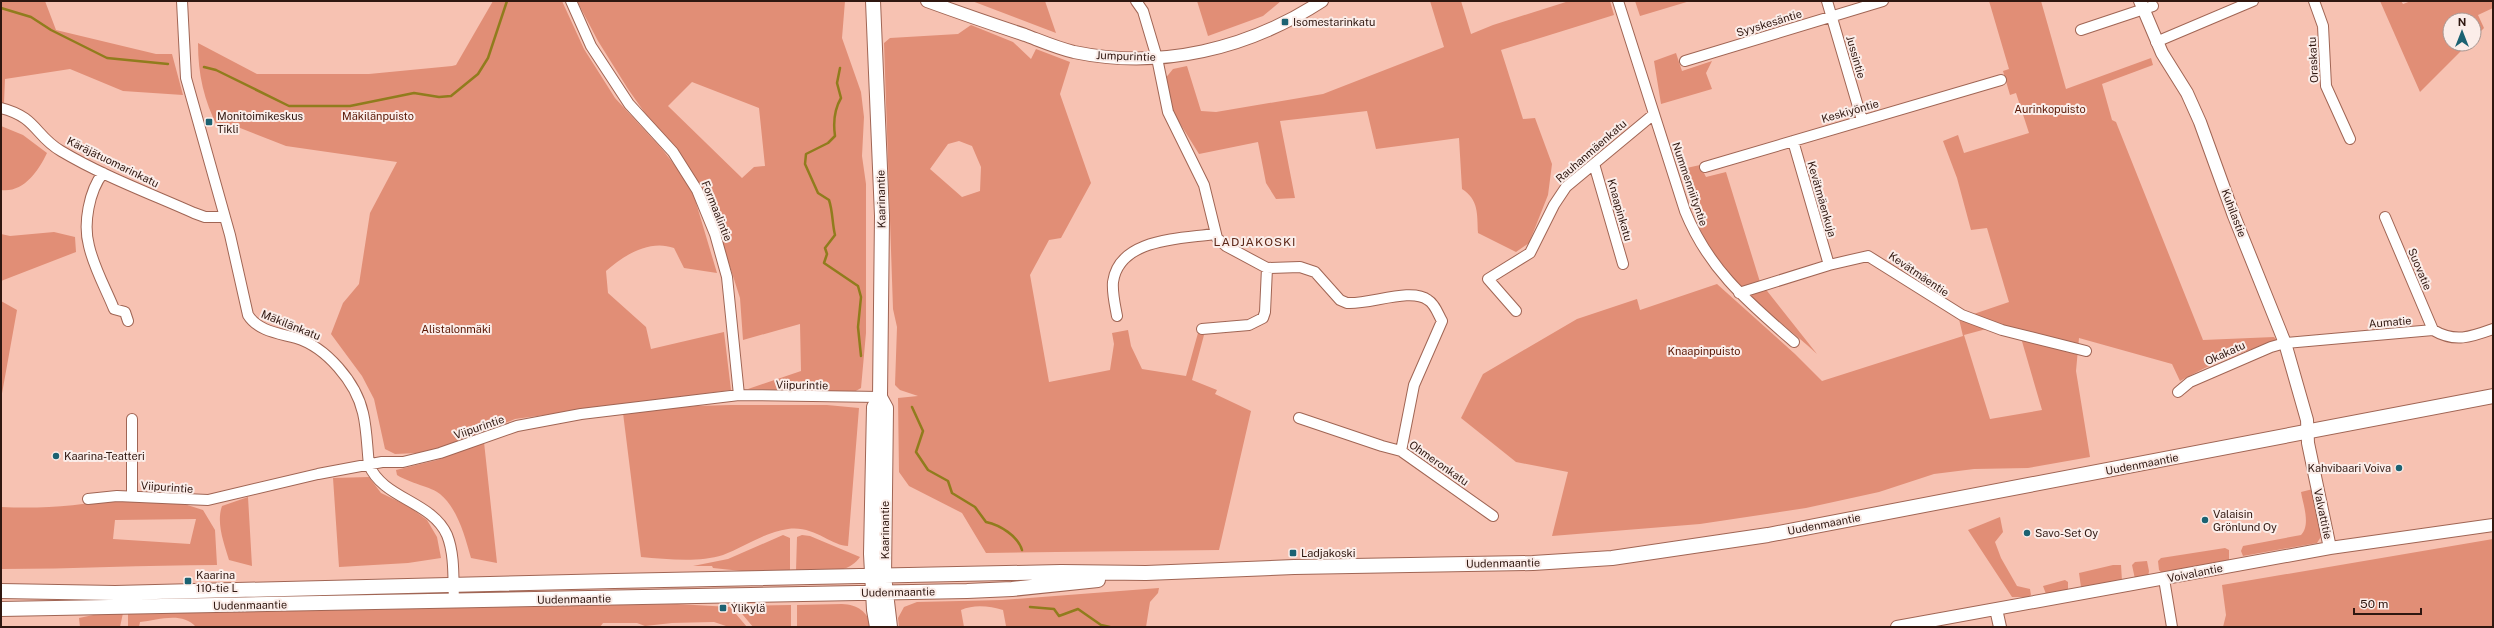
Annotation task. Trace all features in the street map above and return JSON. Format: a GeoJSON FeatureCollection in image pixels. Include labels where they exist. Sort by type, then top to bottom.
{"type":"FeatureCollection","features":[{"type":"Feature","properties":{"kind":"main road","name":"Kaarinantie"},"geometry":{"type":"LineString","coordinates":[[873,1],[882,216],[880,397],[874,406],[879,593]]}},
{"type":"Feature","properties":{"kind":"main road","name":"Uudenmaantie"},"geometry":{"type":"LineString","coordinates":[[1,591],[122,593],[454,584],[878,577],[1062,572],[1146,573],[1294,566],[1533,563],[1620,557],[1768,535],[2307,433],[2493,396]]}},
{"type":"Feature","properties":{"kind":"main road","name":"Uudenmaantie"},"geometry":{"type":"LineString","coordinates":[[1,608],[454,602],[1012,589],[1146,573]]}},
{"type":"Feature","properties":{"kind":"main road"},"geometry":{"type":"LineString","coordinates":[[877,627],[879,593]]}},
{"type":"Feature","properties":{"kind":"main road"},"geometry":{"type":"LineString","coordinates":[[879,593],[890,627]]}},
{"type":"Feature","properties":{"kind":"street","name":"Mäkilänkatu"},"geometry":{"type":"LineString","coordinates":[[182,1],[184,51],[188,87],[225,217],[248,314],[252,322],[263,328],[318,347],[333,361],[354,390],[361,405],[369,465],[383,486],[430,515],[442,527],[452,555],[454,602]]}},
{"type":"Feature","properties":{"kind":"street","name":"Formaalintie"},"geometry":{"type":"LineString","coordinates":[[571,1],[591,46],[628,104],[673,152],[697,190],[715,234],[727,277],[739,395]]}},
{"type":"Feature","properties":{"kind":"street","name":"Jumpurintie"},"geometry":{"type":"LineString","coordinates":[[927,1],[1072,51],[1105,58],[1155,53],[1204,52],[1248,39],[1292,19],[1322,1]]}},
{"type":"Feature","properties":{"kind":"street"},"geometry":{"type":"LineString","coordinates":[[1136,1],[1143,11],[1155,53],[1168,112],[1200,173],[1214,234],[1226,246],[1267,268],[1309,268],[1321,277],[1340,300],[1347,303],[1417,295],[1430,300],[1434,306],[1442,321],[1414,385],[1401,451]]}},
{"type":"Feature","properties":{"kind":"street","name":"Nummenniityntie"},"geometry":{"type":"LineString","coordinates":[[1618,1],[1692,226],[1706,253],[1738,293],[1794,342]]}},
{"type":"Feature","properties":{"kind":"street","name":"Jussintie"},"geometry":{"type":"LineString","coordinates":[[1827,1],[1862,120]]}},
{"type":"Feature","properties":{"kind":"street","name":"Syyskesäntie"},"geometry":{"type":"LineString","coordinates":[[1685,61],[1883,1]]}},
{"type":"Feature","properties":{"kind":"street"},"geometry":{"type":"LineString","coordinates":[[2156,42],[2253,1]]}},
{"type":"Feature","properties":{"kind":"street","name":"Oraskatu"},"geometry":{"type":"LineString","coordinates":[[2314,1],[2323,26],[2326,86],[2350,139]]}},
{"type":"Feature","properties":{"kind":"street"},"geometry":{"type":"LineString","coordinates":[[2081,30],[2145,5]]}},
{"type":"Feature","properties":{"kind":"street","name":"Kuhilastie"},"geometry":{"type":"LineString","coordinates":[[2145,5],[2156,42],[2196,112],[2234,216],[2285,343],[2307,420],[2307,433]]}},
{"type":"Feature","properties":{"kind":"street","name":"Keskiyöntie"},"geometry":{"type":"LineString","coordinates":[[1705,167],[2001,80]]}},
{"type":"Feature","properties":{"kind":"street","name":"Käräjätuomarinkatu"},"geometry":{"type":"LineString","coordinates":[[1,108],[27,118],[60,151],[103,173],[205,217],[225,217]]}},
{"type":"Feature","properties":{"kind":"street","name":"Rauhanmäenkatu"},"geometry":{"type":"LineString","coordinates":[[1516,311],[1488,279],[1530,253],[1560,195],[1594,164],[1654,114]]}},
{"type":"Feature","properties":{"kind":"street","name":"Kevätmäenkuja"},"geometry":{"type":"LineString","coordinates":[[1793,141],[1828,265]]}},
{"type":"Feature","properties":{"kind":"street","name":"Knaapinkatu"},"geometry":{"type":"LineString","coordinates":[[1594,164],[1623,264]]}},
{"type":"Feature","properties":{"kind":"street"},"geometry":{"type":"LineString","coordinates":[[103,173],[94,190],[89,211],[87,228],[88,246],[114,309],[125,312],[128,321]]}},
{"type":"Feature","properties":{"kind":"street","name":"Suovatie"},"geometry":{"type":"LineString","coordinates":[[2385,217],[2433,330]]}},
{"type":"Feature","properties":{"kind":"street"},"geometry":{"type":"LineString","coordinates":[[1117,316],[1113,291],[1115,275],[1129,254],[1154,243],[1214,234]]}},
{"type":"Feature","properties":{"kind":"street","name":"Kevätmäentie"},"geometry":{"type":"LineString","coordinates":[[1738,293],[1828,265],[1868,256],[1962,315],[2002,330],[2086,351]]}},
{"type":"Feature","properties":{"kind":"street"},"geometry":{"type":"LineString","coordinates":[[1202,329],[1249,325],[1263,318],[1265,312],[1267,268]]}},
{"type":"Feature","properties":{"kind":"street","name":"Aumatie"},"geometry":{"type":"LineString","coordinates":[[2285,343],[2433,330],[2448,337],[2465,339],[2493,329]]}},
{"type":"Feature","properties":{"kind":"street","name":"Okakatu"},"geometry":{"type":"LineString","coordinates":[[2178,392],[2197,379],[2260,351],[2285,343]]}},
{"type":"Feature","properties":{"kind":"street","name":"Viipurintie"},"geometry":{"type":"LineString","coordinates":[[88,499],[118,496],[208,500],[369,465],[403,462],[440,453],[524,425],[581,414],[739,395],[880,397]]}},
{"type":"Feature","properties":{"kind":"street","name":"Ohmeronkatu"},"geometry":{"type":"LineString","coordinates":[[1299,418],[1401,451],[1493,516]]}},
{"type":"Feature","properties":{"kind":"street"},"geometry":{"type":"LineString","coordinates":[[132,419],[132,497]]}},
{"type":"Feature","properties":{"kind":"street","name":"Valvattitie"},"geometry":{"type":"LineString","coordinates":[[2307,433],[2330,548]]}},
{"type":"Feature","properties":{"kind":"street","name":"Voivalantie"},"geometry":{"type":"LineString","coordinates":[[1897,627],[2330,548],[2493,525]]}},
{"type":"Feature","properties":{"kind":"street"},"geometry":{"type":"LineString","coordinates":[[2164,579],[2172,627]]}},
{"type":"Feature","properties":{"kind":"street"},"geometry":{"type":"LineString","coordinates":[[1996,609],[2000,627]]}},
{"type":"Feature","properties":{"kind":"green space"},"geometry":{"type":"Polygon","coordinates":[[[1,1],[45,1],[56,30],[156,54],[172,54],[183,95],[123,91],[70,69],[5,79],[4,103],[1,102],[1,1]]]}},
{"type":"Feature","properties":{"kind":"green space"},"geometry":{"type":"Polygon","coordinates":[[[493,1],[562,1],[584,49],[615,98],[662,149],[691,186],[717,273],[684,268],[674,248],[665,246],[647,247],[629,254],[606,271],[608,293],[646,327],[651,349],[724,332],[731,390],[515,419],[443,449],[418,453],[395,454],[385,449],[374,399],[362,376],[331,334],[343,303],[359,284],[370,213],[397,162],[286,146],[230,124],[218,128],[209,107],[203,87],[199,66],[198,43],[257,74],[369,74],[452,66],[456,65],[493,1]]]}},
{"type":"Feature","properties":{"kind":"green space"},"geometry":{"type":"Polygon","coordinates":[[[577,1],[845,1],[842,38],[861,92],[864,117],[862,156],[866,184],[866,333],[861,388],[854,392],[748,389],[801,371],[800,324],[743,340],[740,298],[711,207],[628,89],[598,41],[577,1]],[[692,82],[668,106],[742,178],[754,167],[765,166],[759,108],[692,82]]]}},
{"type":"Feature","properties":{"kind":"green space"},"geometry":{"type":"Polygon","coordinates":[[[972,1],[1045,1],[1056,33],[972,1]]]}},
{"type":"Feature","properties":{"kind":"green space"},"geometry":{"type":"Polygon","coordinates":[[[1197,1],[1281,1],[1263,16],[1208,36],[1197,1]]]}},
{"type":"Feature","properties":{"kind":"green space"},"geometry":{"type":"Polygon","coordinates":[[[1430,1],[1461,1],[1471,34],[1493,25],[1569,1],[1610,1],[1614,15],[1501,50],[1523,119],[1535,118],[1552,164],[1548,195],[1529,243],[1516,252],[1478,233],[1476,208],[1472,198],[1462,189],[1459,138],[1376,149],[1367,111],[1280,121],[1295,198],[1276,199],[1266,183],[1258,142],[1199,154],[1171,109],[1164,80],[1173,69],[1187,66],[1201,111],[1216,112],[1323,94],[1444,47],[1430,1]]]}},
{"type":"Feature","properties":{"kind":"green space"},"geometry":{"type":"Polygon","coordinates":[[[1635,1],[1690,1],[1640,16],[1635,1]]]}},
{"type":"Feature","properties":{"kind":"green space"},"geometry":{"type":"Polygon","coordinates":[[[1989,1],[2041,1],[2066,89],[2151,58],[2153,65],[2102,84],[2112,120],[2116,122],[2203,340],[2274,337],[2278,342],[2252,349],[2228,358],[2180,381],[2172,364],[2079,338],[2076,371],[2090,457],[2028,468],[1974,469],[1934,474],[1879,492],[1806,508],[1700,524],[1552,536],[1568,472],[1516,462],[1461,418],[1483,374],[1577,319],[1637,299],[1640,310],[1717,284],[1795,354],[1822,381],[1963,336],[1959,319],[2009,302],[1987,228],[1971,230],[1957,178],[1943,141],[1958,135],[1964,153],[2029,133],[2016,93],[2010,95],[2003,71],[2009,69],[1989,1]],[[1990,328],[1964,335],[1990,419],[2042,410],[2021,338],[1990,328]]]}},
{"type":"Feature","properties":{"kind":"green space"},"geometry":{"type":"Polygon","coordinates":[[[2380,1],[2401,1],[2403,4],[2411,1],[2493,1],[2493,8],[2482,13],[2442,12],[2442,52],[2460,52],[2420,92],[2380,1]]]}},
{"type":"Feature","properties":{"kind":"green space"},"geometry":{"type":"Polygon","coordinates":[[[971,25],[1013,42],[1031,59],[1036,49],[1070,62],[1060,94],[1091,183],[1061,238],[1049,240],[1030,275],[1049,382],[1110,370],[1114,344],[1112,333],[1128,330],[1131,346],[1142,369],[1186,376],[1198,333],[1204,335],[1192,380],[1217,390],[1215,394],[1251,411],[1219,550],[986,553],[962,513],[909,486],[899,472],[898,398],[918,396],[900,390],[895,385],[897,327],[893,309],[884,43],[890,38],[958,34],[971,25]],[[959,141],[948,144],[930,169],[962,197],[980,191],[981,167],[972,146],[959,141]]]}},
{"type":"Feature","properties":{"kind":"green space"},"geometry":{"type":"Polygon","coordinates":[[[1676,53],[1682,71],[1712,61],[1706,73],[1712,89],[1661,104],[1654,61],[1676,53]]]}},
{"type":"Feature","properties":{"kind":"green space"},"geometry":{"type":"Polygon","coordinates":[[[1,126],[23,135],[47,153],[29,180],[23,185],[9,190],[1,190],[1,126]]]}},
{"type":"Feature","properties":{"kind":"green space"},"geometry":{"type":"Polygon","coordinates":[[[1700,165],[1706,177],[1726,172],[1760,282],[1817,354],[1766,311],[1734,279],[1707,244],[1691,204],[1682,169],[1700,165]]]}},
{"type":"Feature","properties":{"kind":"green space"},"geometry":{"type":"Polygon","coordinates":[[[54,232],[75,237],[76,252],[1,281],[1,234],[10,236],[54,232]]]}},
{"type":"Feature","properties":{"kind":"green space"},"geometry":{"type":"Polygon","coordinates":[[[1,301],[17,310],[1,399],[1,301]]]}},
{"type":"Feature","properties":{"kind":"green space"},"geometry":{"type":"Polygon","coordinates":[[[827,405],[859,408],[848,546],[835,543],[806,530],[788,529],[771,533],[723,555],[703,559],[682,560],[641,557],[623,413],[662,407],[827,405]]]}},
{"type":"Feature","properties":{"kind":"green space"},"geometry":{"type":"Polygon","coordinates":[[[484,442],[497,563],[471,558],[460,524],[452,507],[440,494],[397,475],[396,470],[437,460],[484,442]]]}},
{"type":"Feature","properties":{"kind":"green space"},"geometry":{"type":"Polygon","coordinates":[[[369,477],[381,493],[408,506],[427,520],[437,537],[441,558],[408,563],[339,567],[333,478],[369,477]]]}},
{"type":"Feature","properties":{"kind":"green space"},"geometry":{"type":"Polygon","coordinates":[[[2313,489],[2322,535],[2317,543],[2243,556],[2241,551],[2243,546],[2301,535],[2306,526],[2306,520],[2301,492],[2313,489]]]}},
{"type":"Feature","properties":{"kind":"green space"},"geometry":{"type":"Polygon","coordinates":[[[248,497],[252,566],[229,560],[220,526],[220,513],[222,506],[248,497]]]}},
{"type":"Feature","properties":{"kind":"green space"},"geometry":{"type":"Polygon","coordinates":[[[120,498],[184,504],[203,510],[215,530],[217,565],[1,569],[1,507],[31,508],[76,505],[120,498]],[[196,519],[115,520],[113,539],[190,544],[196,519]]]}},
{"type":"Feature","properties":{"kind":"green space"},"geometry":{"type":"Polygon","coordinates":[[[2000,517],[2003,532],[1995,542],[2001,558],[2017,586],[2030,589],[2031,595],[2029,597],[2012,597],[1968,530],[2000,517]]]}},
{"type":"Feature","properties":{"kind":"green space"},"geometry":{"type":"Polygon","coordinates":[[[783,535],[790,538],[790,571],[751,572],[713,568],[712,566],[693,566],[728,559],[783,535]]]}},
{"type":"Feature","properties":{"kind":"green space"},"geometry":{"type":"Polygon","coordinates":[[[802,535],[810,536],[860,557],[847,568],[831,572],[796,571],[797,537],[802,535]]]}},
{"type":"Feature","properties":{"kind":"green space"},"geometry":{"type":"Polygon","coordinates":[[[2493,539],[2493,627],[2223,627],[2226,615],[2222,585],[2493,539]]]}},
{"type":"Feature","properties":{"kind":"green space"},"geometry":{"type":"Polygon","coordinates":[[[2225,548],[2229,550],[2229,560],[2162,573],[2159,570],[2158,561],[2161,558],[2225,548]]]}},
{"type":"Feature","properties":{"kind":"green space"},"geometry":{"type":"Polygon","coordinates":[[[2147,561],[2149,571],[2148,577],[2135,579],[2132,565],[2135,562],[2147,561]]]}},
{"type":"Feature","properties":{"kind":"green space"},"geometry":{"type":"Polygon","coordinates":[[[2113,565],[2121,565],[2122,581],[2081,587],[2079,573],[2113,565]]]}},
{"type":"Feature","properties":{"kind":"green space"},"geometry":{"type":"Polygon","coordinates":[[[2065,580],[2068,582],[2068,590],[2046,594],[2043,586],[2065,580]]]}},
{"type":"Feature","properties":{"kind":"green space"},"geometry":{"type":"Polygon","coordinates":[[[1159,588],[1158,593],[1150,602],[1146,627],[1006,626],[1003,610],[982,606],[961,610],[964,627],[899,627],[898,618],[904,607],[917,602],[1002,600],[1159,588]]]}},
{"type":"Feature","properties":{"kind":"green space"},"geometry":{"type":"Polygon","coordinates":[[[677,604],[730,607],[747,627],[729,627],[714,622],[672,623],[645,626],[637,623],[603,623],[600,627],[196,627],[184,619],[162,618],[140,622],[139,627],[128,627],[128,614],[677,604]]]}},
{"type":"Feature","properties":{"kind":"green space"},"geometry":{"type":"Polygon","coordinates":[[[842,604],[857,607],[865,613],[872,627],[797,627],[797,605],[842,604]]]}},
{"type":"Feature","properties":{"kind":"green space"},"geometry":{"type":"Polygon","coordinates":[[[791,605],[791,627],[753,627],[738,609],[740,606],[791,605]]]}},
{"type":"Feature","properties":{"kind":"green space"},"geometry":{"type":"Polygon","coordinates":[[[123,613],[120,627],[80,627],[79,618],[98,614],[123,613]]]}},
{"type":"Feature","properties":{"kind":"waterway"},"geometry":{"type":"LineString","coordinates":[[204,67],[216,70],[289,106],[350,106],[414,93],[439,97],[451,96],[478,74],[488,58],[507,1]]}},
{"type":"Feature","properties":{"kind":"waterway"},"geometry":{"type":"LineString","coordinates":[[1,8],[31,17],[51,30],[107,58],[168,64]]}},
{"type":"Feature","properties":{"kind":"waterway"},"geometry":{"type":"LineString","coordinates":[[840,68],[837,83],[841,98],[835,116],[835,136],[828,143],[806,154],[805,164],[818,193],[829,200],[831,209],[835,235],[825,248],[827,254],[824,263],[858,286],[861,297],[858,327],[861,356]]}},
{"type":"Feature","properties":{"kind":"waterway"},"geometry":{"type":"LineString","coordinates":[[912,407],[923,431],[916,452],[928,470],[948,481],[952,493],[975,507],[986,522],[1002,528],[1013,536],[1017,540],[1022,550]]}},
{"type":"Feature","properties":{"kind":"waterway"},"geometry":{"type":"LineString","coordinates":[[1030,607],[1054,609],[1059,616],[1078,609],[1101,625],[1110,627]]}},
{"type":"Feature","properties":{"kind":"place","name":"Isomestarinkatu"},"geometry":{"type":"Point","coordinates":[1285,22]}},
{"type":"Feature","properties":{"kind":"place","name":"Monitoimikeskus Tikli"},"geometry":{"type":"Point","coordinates":[209,122]}},
{"type":"Feature","properties":{"kind":"place","name":"Kaarina-Teatteri"},"geometry":{"type":"Point","coordinates":[56,456]}},
{"type":"Feature","properties":{"kind":"place","name":"Kahvibaari Voiva"},"geometry":{"type":"Point","coordinates":[2399,468]}},
{"type":"Feature","properties":{"kind":"place","name":"Valaisin Grönlund Oy"},"geometry":{"type":"Point","coordinates":[2205,520]}},
{"type":"Feature","properties":{"kind":"place","name":"Savo-Set Oy"},"geometry":{"type":"Point","coordinates":[2027,533]}},
{"type":"Feature","properties":{"kind":"place","name":"Ladjakoski"},"geometry":{"type":"Point","coordinates":[1293,553]}},
{"type":"Feature","properties":{"kind":"place","name":"Kaarina 110-tie L"},"geometry":{"type":"Point","coordinates":[188,581]}},
{"type":"Feature","properties":{"kind":"place","name":"Ylikylä"},"geometry":{"type":"Point","coordinates":[723,608]}},
{"type":"Feature","properties":{"kind":"district","name":"LADJAKOSKI"},"geometry":{"type":"Point","coordinates":[1255,242]}},
{"type":"Feature","properties":{"kind":"park label","name":"Aurinkopuisto"},"geometry":{"type":"Point","coordinates":[2050,109]}},
{"type":"Feature","properties":{"kind":"park label","name":"Mäkilänpuisto"},"geometry":{"type":"Point","coordinates":[378,116]}},
{"type":"Feature","properties":{"kind":"park label","name":"Alistalonmäki"},"geometry":{"type":"Point","coordinates":[456,329]}},
{"type":"Feature","properties":{"kind":"park label","name":"Knaapinpuisto"},"geometry":{"type":"Point","coordinates":[1704,351]}}]}
